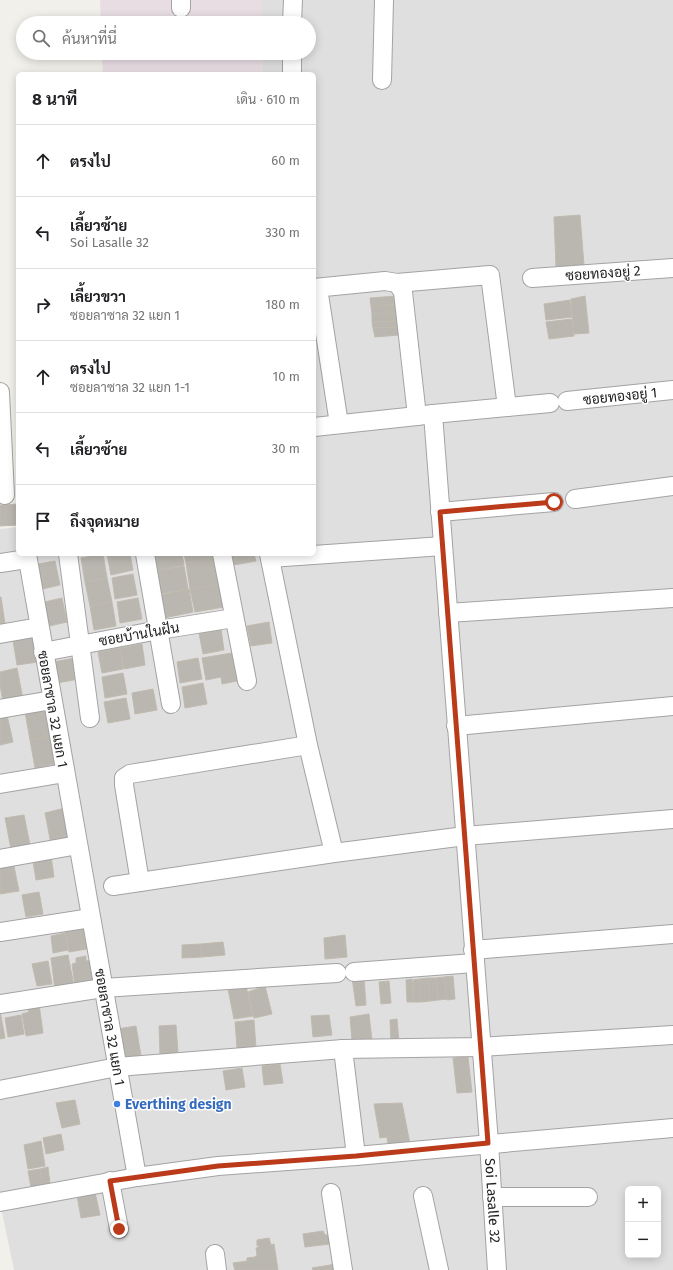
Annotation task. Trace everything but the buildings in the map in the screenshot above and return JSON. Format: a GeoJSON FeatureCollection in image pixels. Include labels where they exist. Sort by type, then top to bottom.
{"type":"FeatureCollection","features":[{"type":"Feature","properties":{"kind":"street"},"geometry":{"type":"LineString","coordinates":[[292,16],[293,0]]}},
{"type":"Feature","properties":{"kind":"street"},"geometry":{"type":"LineString","coordinates":[[382,80],[384,0]]}},
{"type":"Feature","properties":{"kind":"street"},"geometry":{"type":"LineString","coordinates":[[292,60],[292,72]]}},
{"type":"Feature","properties":{"kind":"street","name":"ซอยทองอยู่ 2"},"geometry":{"type":"LineString","coordinates":[[532,278],[673,268]]}},
{"type":"Feature","properties":{"kind":"street"},"geometry":{"type":"LineString","coordinates":[[339,424],[316,288],[384,281],[397,283],[490,275],[507,407]]}},
{"type":"Feature","properties":{"kind":"street","name":"Soi Lasalle 32"},"geometry":{"type":"LineString","coordinates":[[397,283],[403,292],[425,415],[440,512],[497,1270]]}},
{"type":"Feature","properties":{"kind":"street","name":"ซอยทองอยู่ 1"},"geometry":{"type":"LineString","coordinates":[[316,427],[673,390]]}},
{"type":"Feature","properties":{"kind":"street"},"geometry":{"type":"LineString","coordinates":[[0,392],[7,462],[5,495]]}},
{"type":"Feature","properties":{"kind":"street"},"geometry":{"type":"LineString","coordinates":[[576,499],[673,486]]}},
{"type":"Feature","properties":{"kind":"street"},"geometry":{"type":"LineString","coordinates":[[440,512],[554,502]]}},
{"type":"Feature","properties":{"kind":"street"},"geometry":{"type":"LineString","coordinates":[[316,553],[443,546]]}},
{"type":"Feature","properties":{"kind":"street"},"geometry":{"type":"LineString","coordinates":[[0,563],[27,556]]}},
{"type":"Feature","properties":{"kind":"street","name":"ซอยลาซาล 32 แยก 1"},"geometry":{"type":"LineString","coordinates":[[27,556],[137,1177]]}},
{"type":"Feature","properties":{"kind":"street"},"geometry":{"type":"LineString","coordinates":[[68,556],[90,718]]}},
{"type":"Feature","properties":{"kind":"street"},"geometry":{"type":"LineString","coordinates":[[145,556],[171,704]]}},
{"type":"Feature","properties":{"kind":"street"},"geometry":{"type":"LineString","coordinates":[[222,556],[248,681]]}},
{"type":"Feature","properties":{"kind":"street"},"geometry":{"type":"LineString","coordinates":[[269,556],[308,745],[334,852]]}},
{"type":"Feature","properties":{"kind":"street"},"geometry":{"type":"LineString","coordinates":[[448,613],[673,598]]}},
{"type":"Feature","properties":{"kind":"street","name":"ซอยบ้านในฝัน"},"geometry":{"type":"LineString","coordinates":[[43,652],[159,630],[234,618]]}},
{"type":"Feature","properties":{"kind":"street"},"geometry":{"type":"LineString","coordinates":[[0,634],[39,627]]}},
{"type":"Feature","properties":{"kind":"street"},"geometry":{"type":"LineString","coordinates":[[0,709],[52,700]]}},
{"type":"Feature","properties":{"kind":"street"},"geometry":{"type":"LineString","coordinates":[[456,726],[673,706]]}},
{"type":"Feature","properties":{"kind":"street"},"geometry":{"type":"LineString","coordinates":[[140,882],[124,778],[130,774],[308,745]]}},
{"type":"Feature","properties":{"kind":"street"},"geometry":{"type":"LineString","coordinates":[[0,784],[65,774]]}},
{"type":"Feature","properties":{"kind":"street"},"geometry":{"type":"LineString","coordinates":[[113,886],[334,852],[465,836],[673,819]]}},
{"type":"Feature","properties":{"kind":"street"},"geometry":{"type":"LineString","coordinates":[[0,858],[78,845]]}},
{"type":"Feature","properties":{"kind":"street"},"geometry":{"type":"LineString","coordinates":[[0,932],[91,918]]}},
{"type":"Feature","properties":{"kind":"street"},"geometry":{"type":"LineString","coordinates":[[0,1004],[103,988],[346,973],[673,934]]}},
{"type":"Feature","properties":{"kind":"street"},"geometry":{"type":"LineString","coordinates":[[0,1090],[118,1067],[343,1049],[480,1047],[673,1035]]}},
{"type":"Feature","properties":{"kind":"street"},"geometry":{"type":"LineString","coordinates":[[343,1049],[356,1156]]}},
{"type":"Feature","properties":{"kind":"street"},"geometry":{"type":"LineString","coordinates":[[0,1202],[110,1181],[218,1166],[356,1156],[488,1143],[673,1128]]}},
{"type":"Feature","properties":{"kind":"street"},"geometry":{"type":"LineString","coordinates":[[110,1181],[119,1229]]}},
{"type":"Feature","properties":{"kind":"street"},"geometry":{"type":"LineString","coordinates":[[331,1193],[343,1270]]}},
{"type":"Feature","properties":{"kind":"street"},"geometry":{"type":"LineString","coordinates":[[423,1196],[439,1270]]}},
{"type":"Feature","properties":{"kind":"street"},"geometry":{"type":"LineString","coordinates":[[492,1197],[588,1197]]}},
{"type":"Feature","properties":{"kind":"shaded area"},"geometry":{"type":"Polygon","coordinates":[[[100,0],[261,0],[261,16],[101,16],[100,0]]]}},
{"type":"Feature","properties":{"kind":"shaded area"},"geometry":{"type":"Polygon","coordinates":[[[261,0],[673,0],[673,1270],[14,1270],[2,1212],[0,1212],[0,529],[16,527],[16,556],[316,556],[316,72],[262,72],[261,60],[316,60],[316,16],[261,16],[261,0]]]}},
{"type":"Feature","properties":{"kind":"shaded area"},"geometry":{"type":"Polygon","coordinates":[[[102,60],[261,60],[262,72],[103,72],[102,60]]]}},
{"type":"Feature","properties":{"kind":"place","name":"Everthing design"},"geometry":{"type":"Point","coordinates":[117,1104]}},
{"type":"Feature","properties":{"kind":"route"},"geometry":{"type":"LineString","coordinates":[[119,1229],[110,1181],[218,1166],[356,1156],[488,1143],[440,512],[554,502]]}}]}
